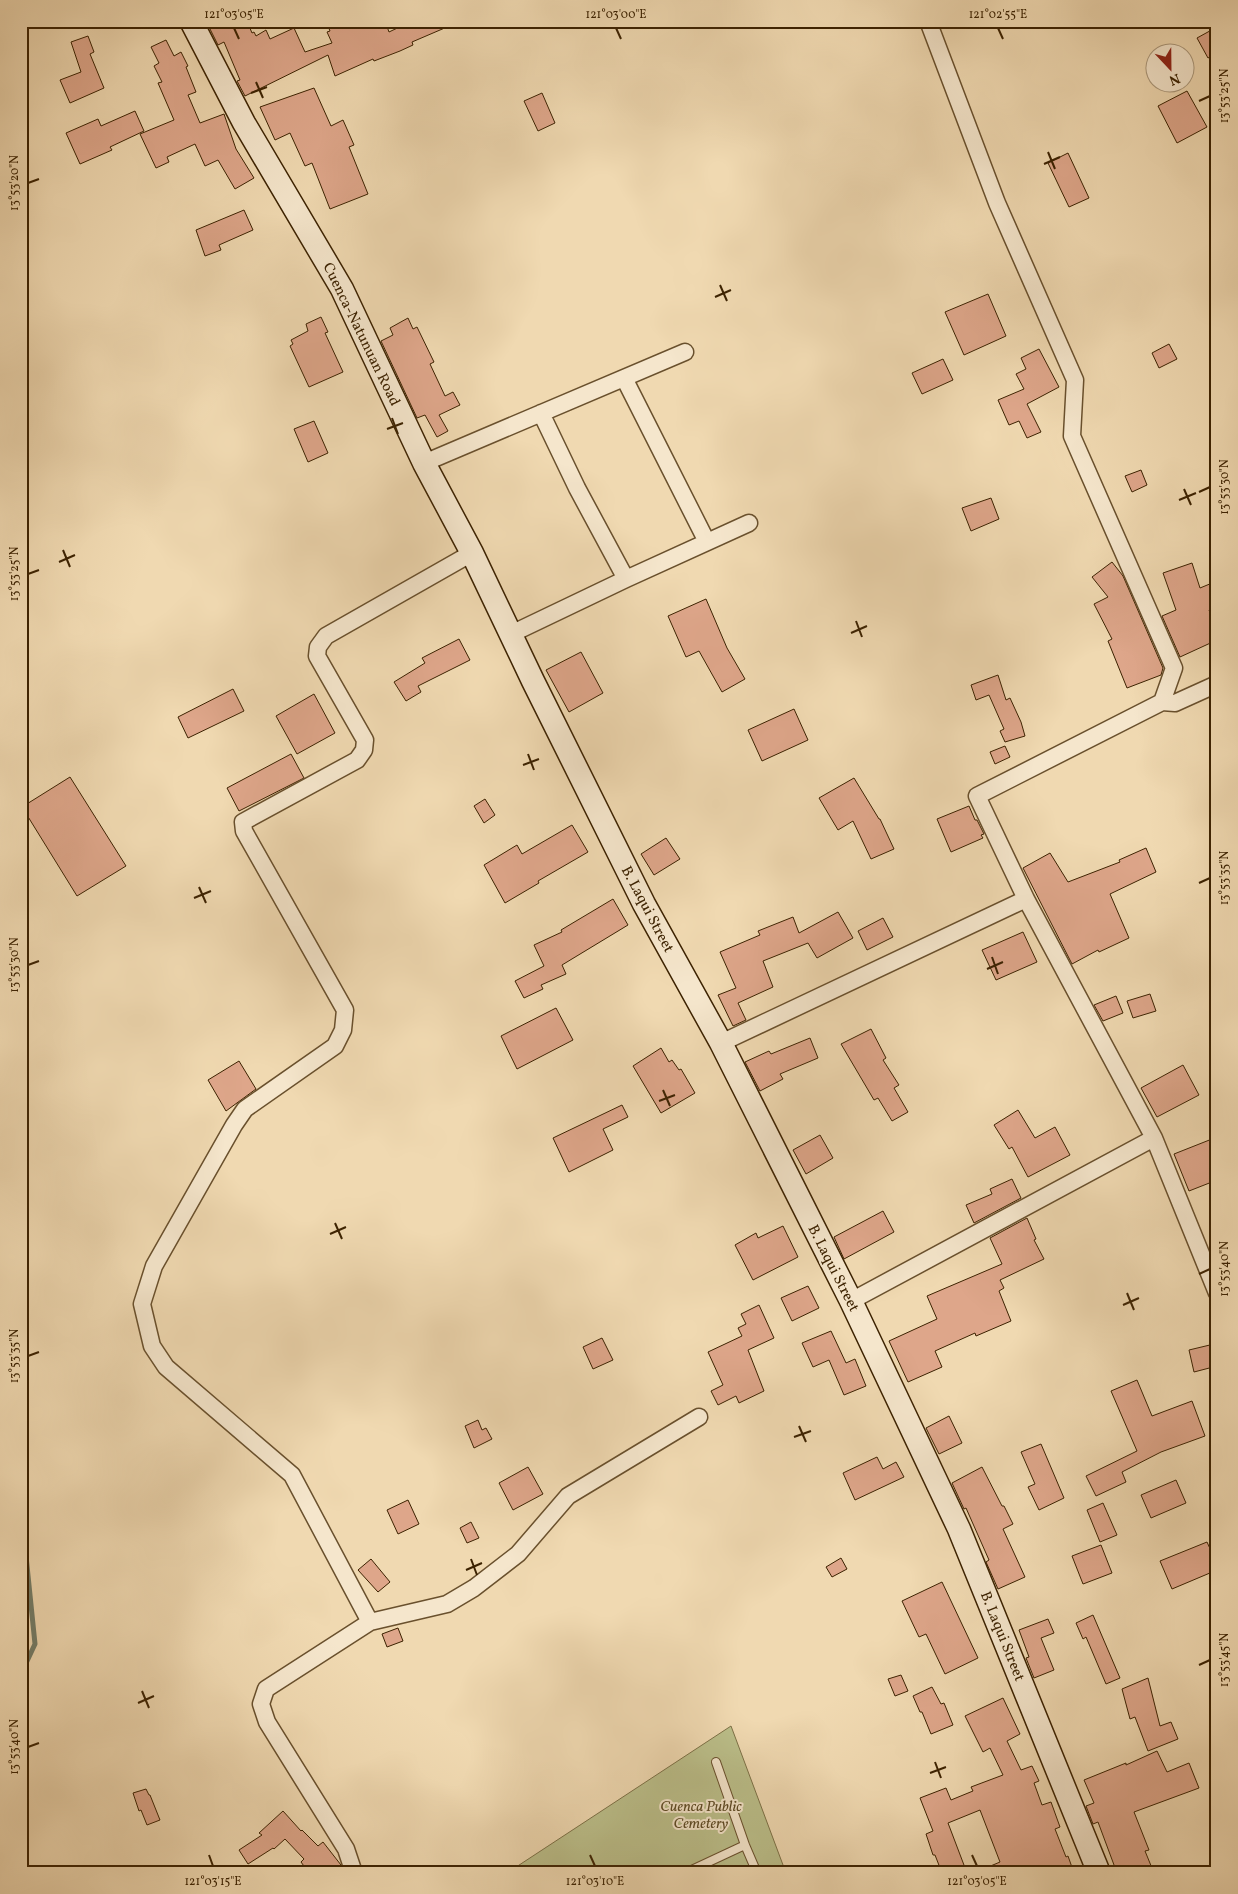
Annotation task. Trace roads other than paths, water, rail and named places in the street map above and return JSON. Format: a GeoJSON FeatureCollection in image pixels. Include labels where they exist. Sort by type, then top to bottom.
{"type":"FeatureCollection","features":[{"type":"Feature","properties":{"kind":"main road","name":"Cuenca-Natunuan Road"},"geometry":{"type":"LineString","coordinates":[[191,21],[244,123],[342,289],[424,463],[472,553],[533,681]]}},
{"type":"Feature","properties":{"kind":"main road","name":"B. Laqui Street"},"geometry":{"type":"LineString","coordinates":[[533,681],[644,904],[721,1043],[851,1301],[959,1529],[1098,1873]]}},
{"type":"Feature","properties":{"kind":"street"},"geometry":{"type":"LineString","coordinates":[[928,21],[997,203],[1075,380],[1072,436],[1174,668],[1162,702]]}},
{"type":"Feature","properties":{"kind":"street"},"geometry":{"type":"LineString","coordinates":[[424,463],[684,352]]}},
{"type":"Feature","properties":{"kind":"street"},"geometry":{"type":"LineString","coordinates":[[624,378],[707,542]]}},
{"type":"Feature","properties":{"kind":"street"},"geometry":{"type":"LineString","coordinates":[[541,413],[577,488],[626,579]]}},
{"type":"Feature","properties":{"kind":"street"},"geometry":{"type":"LineString","coordinates":[[511,634],[749,523]]}},
{"type":"Feature","properties":{"kind":"street"},"geometry":{"type":"LineString","coordinates":[[370,1622],[292,1475],[166,1367],[152,1346],[142,1304],[154,1266],[234,1124],[245,1110],[335,1046],[343,1030],[345,1010],[244,832],[243,822],[357,760],[364,750],[365,740],[316,656],[318,647],[326,636],[472,553]]}},
{"type":"Feature","properties":{"kind":"street"},"geometry":{"type":"LineString","coordinates":[[1217,684],[1175,704],[1162,702],[977,796],[1026,899],[1154,1138],[1217,1293]]}},
{"type":"Feature","properties":{"kind":"street"},"geometry":{"type":"LineString","coordinates":[[721,1043],[1026,899]]}},
{"type":"Feature","properties":{"kind":"street"},"geometry":{"type":"LineString","coordinates":[[851,1301],[1154,1138]]}},
{"type":"Feature","properties":{"kind":"street"},"geometry":{"type":"LineString","coordinates":[[354,1873],[346,1849],[267,1722],[261,1704],[266,1689],[370,1622],[448,1604],[474,1588],[518,1554],[568,1496],[699,1417]]}},
{"type":"Feature","properties":{"kind":"lane"},"geometry":{"type":"LineString","coordinates":[[716,1762],[745,1845],[757,1873]]}},
{"type":"Feature","properties":{"kind":"lane"},"geometry":{"type":"LineString","coordinates":[[685,1873],[745,1845]]}},
{"type":"Feature","properties":{"kind":"waterway"},"geometry":{"type":"LineString","coordinates":[[21,1507],[35,1644],[21,1674]]}},
{"type":"Feature","properties":{"kind":"park label","name":"Cuenca Public Cemetery"},"geometry":{"type":"Point","coordinates":[701,1814]}}]}
